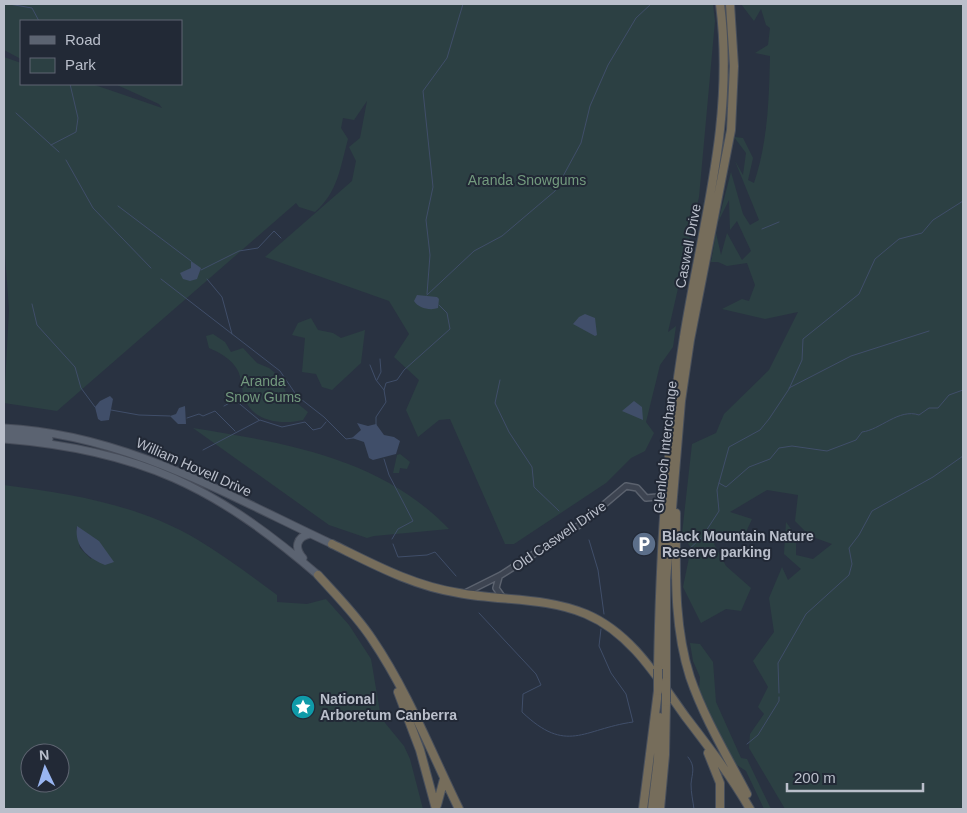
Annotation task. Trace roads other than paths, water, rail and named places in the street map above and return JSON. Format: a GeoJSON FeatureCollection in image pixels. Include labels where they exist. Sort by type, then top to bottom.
{"type":"FeatureCollection","features":[{"type":"Feature","properties":{"kind":"highway","name":"Caswell Drive"},"geometry":{"type":"LineString","coordinates":[[665,492],[683,344],[720,141],[725,75],[720,4]]}},
{"type":"Feature","properties":{"kind":"highway","name":"Caswell Drive"},"geometry":{"type":"LineString","coordinates":[[699,298],[731,130],[734,66],[730,4]]}},
{"type":"Feature","properties":{"kind":"highway","name":"Glenloch Interchange"},"geometry":{"type":"LineString","coordinates":[[660,809],[665,756],[666,580],[684,379],[699,298]]}},
{"type":"Feature","properties":{"kind":"highway"},"geometry":{"type":"LineString","coordinates":[[678,436],[676,580],[681,638],[690,678],[754,809]]}},
{"type":"Feature","properties":{"kind":"highway","name":"Glenloch Interchange"},"geometry":{"type":"LineString","coordinates":[[652,809],[658,749],[659,577],[665,492]]}},
{"type":"Feature","properties":{"kind":"highway"},"geometry":{"type":"LineString","coordinates":[[332,544],[416,583],[460,594],[563,606],[586,614],[607,625],[636,650],[722,765],[750,809]]}},
{"type":"Feature","properties":{"kind":"highway"},"geometry":{"type":"LineString","coordinates":[[318,575],[357,619],[397,679],[459,809]]}},
{"type":"Feature","properties":{"kind":"highway"},"geometry":{"type":"LineString","coordinates":[[357,619],[388,671],[406,710],[422,755],[436,809]]}},
{"type":"Feature","properties":{"kind":"highway"},"geometry":{"type":"LineString","coordinates":[[643,809],[658,691]]}},
{"type":"Feature","properties":{"kind":"highway"},"geometry":{"type":"LineString","coordinates":[[689,721],[716,768],[720,789],[720,809]]}},
{"type":"Feature","properties":{"kind":"highway"},"geometry":{"type":"LineString","coordinates":[[436,809],[438,795],[444,779]]}},
{"type":"Feature","properties":{"kind":"main road","name":"William Hovell Drive"},"geometry":{"type":"LineString","coordinates":[[4,428],[75,437],[136,454],[181,472],[310,534]]}},
{"type":"Feature","properties":{"kind":"main road"},"geometry":{"type":"LineString","coordinates":[[4,434],[59,441],[75,448]]}},
{"type":"Feature","properties":{"kind":"main road","name":"William Hovell Drive"},"geometry":{"type":"LineString","coordinates":[[4,440],[75,448],[141,464],[185,482],[219,500],[268,534],[318,575]]}},
{"type":"Feature","properties":{"kind":"main road"},"geometry":{"type":"LineString","coordinates":[[318,575],[296,548],[301,538],[310,534],[332,544]]}},
{"type":"Feature","properties":{"kind":"street","name":"Old Caswell Drive"},"geometry":{"type":"LineString","coordinates":[[460,594],[476,589],[502,575],[587,520],[626,486],[637,488],[646,498],[657,497],[665,492]]}},
{"type":"Feature","properties":{"kind":"street","name":"Old Caswell Drive"},"geometry":{"type":"LineString","coordinates":[[502,575],[497,581],[496,588],[500,596],[506,599]]}},
{"type":"Feature","properties":{"kind":"water"},"geometry":{"type":"Polygon","coordinates":[[[191,261],[201,268],[197,279],[190,281],[183,279],[180,273],[191,268],[191,261]]]}},
{"type":"Feature","properties":{"kind":"water"},"geometry":{"type":"Polygon","coordinates":[[[417,295],[437,297],[439,299],[438,308],[428,309],[421,307],[414,301],[417,295]]]}},
{"type":"Feature","properties":{"kind":"water"},"geometry":{"type":"Polygon","coordinates":[[[585,314],[595,318],[597,335],[595,336],[573,324],[579,317],[585,314]]]}},
{"type":"Feature","properties":{"kind":"water"},"geometry":{"type":"Polygon","coordinates":[[[110,396],[113,399],[109,420],[101,421],[98,419],[95,407],[100,401],[110,396]]]}},
{"type":"Feature","properties":{"kind":"water"},"geometry":{"type":"Polygon","coordinates":[[[634,401],[642,407],[643,420],[622,411],[634,401]]]}},
{"type":"Feature","properties":{"kind":"water"},"geometry":{"type":"Polygon","coordinates":[[[185,406],[186,424],[178,424],[170,416],[176,414],[179,408],[185,406]]]}},
{"type":"Feature","properties":{"kind":"water"},"geometry":{"type":"Polygon","coordinates":[[[357,423],[368,426],[376,424],[384,435],[394,437],[400,441],[396,454],[373,460],[369,458],[364,442],[352,438],[361,430],[357,423]]]}},
{"type":"Feature","properties":{"kind":"water"},"geometry":{"type":"Polygon","coordinates":[[[77,526],[99,541],[114,562],[105,565],[88,555],[80,546],[77,526]]]}},
{"type":"Feature","properties":{"kind":"waterway"},"geometry":{"type":"LineString","coordinates":[[9,4],[32,8],[38,20]]}},
{"type":"Feature","properties":{"kind":"waterway"},"geometry":{"type":"LineString","coordinates":[[427,294],[430,255],[426,220],[433,187],[423,91],[447,58],[463,4]]}},
{"type":"Feature","properties":{"kind":"waterway"},"geometry":{"type":"LineString","coordinates":[[427,295],[474,251],[502,236],[555,191],[581,143],[590,106],[608,65],[636,18],[651,4]]}},
{"type":"Feature","properties":{"kind":"waterway"},"geometry":{"type":"LineString","coordinates":[[51,145],[76,132],[78,118],[70,85]]}},
{"type":"Feature","properties":{"kind":"waterway"},"geometry":{"type":"LineString","coordinates":[[16,113],[59,152]]}},
{"type":"Feature","properties":{"kind":"waterway"},"geometry":{"type":"LineString","coordinates":[[66,160],[93,208],[151,268]]}},
{"type":"Feature","properties":{"kind":"waterway"},"geometry":{"type":"LineString","coordinates":[[706,531],[719,511],[717,490],[729,447],[760,430],[769,419],[789,389],[802,360],[803,339],[859,294],[875,259],[899,239],[922,233],[933,220],[963,201]]}},
{"type":"Feature","properties":{"kind":"waterway"},"geometry":{"type":"LineString","coordinates":[[118,206],[191,261]]}},
{"type":"Feature","properties":{"kind":"waterway"},"geometry":{"type":"LineString","coordinates":[[762,229],[779,222]]}},
{"type":"Feature","properties":{"kind":"waterway"},"geometry":{"type":"LineString","coordinates":[[201,270],[239,251],[258,248],[274,231],[281,238]]}},
{"type":"Feature","properties":{"kind":"waterway"},"geometry":{"type":"LineString","coordinates":[[161,279],[280,371],[297,396],[324,417],[346,439],[353,438]]}},
{"type":"Feature","properties":{"kind":"waterway"},"geometry":{"type":"LineString","coordinates":[[207,279],[222,297],[232,334]]}},
{"type":"Feature","properties":{"kind":"waterway"},"geometry":{"type":"LineString","coordinates":[[32,304],[37,325],[75,367],[81,388],[95,407]]}},
{"type":"Feature","properties":{"kind":"waterway"},"geometry":{"type":"LineString","coordinates":[[376,425],[376,417],[386,402],[384,390],[386,383],[397,380],[404,370],[450,329],[447,313],[439,305]]}},
{"type":"Feature","properties":{"kind":"waterway"},"geometry":{"type":"LineString","coordinates":[[789,388],[851,356],[929,331]]}},
{"type":"Feature","properties":{"kind":"waterway"},"geometry":{"type":"LineString","coordinates":[[377,380],[381,372],[380,359]]}},
{"type":"Feature","properties":{"kind":"waterway"},"geometry":{"type":"LineString","coordinates":[[370,365],[376,380],[384,390]]}},
{"type":"Feature","properties":{"kind":"waterway"},"geometry":{"type":"LineString","coordinates":[[500,380],[495,403],[509,432],[532,467],[534,487],[559,511]]}},
{"type":"Feature","properties":{"kind":"waterway"},"geometry":{"type":"LineString","coordinates":[[719,483],[726,487],[749,467],[770,459],[779,448],[792,446],[827,451],[856,440],[862,432],[876,428],[904,414],[919,415],[929,408],[938,408],[949,395],[963,390]]}},
{"type":"Feature","properties":{"kind":"waterway"},"geometry":{"type":"LineString","coordinates":[[224,406],[235,400],[259,420]]}},
{"type":"Feature","properties":{"kind":"waterway"},"geometry":{"type":"LineString","coordinates":[[111,410],[139,415],[170,416]]}},
{"type":"Feature","properties":{"kind":"waterway"},"geometry":{"type":"LineString","coordinates":[[187,418],[199,414],[203,416],[215,411],[235,431]]}},
{"type":"Feature","properties":{"kind":"waterway"},"geometry":{"type":"LineString","coordinates":[[203,450],[260,420],[282,427],[305,422],[313,430],[321,428],[326,422]]}},
{"type":"Feature","properties":{"kind":"waterway"},"geometry":{"type":"LineString","coordinates":[[779,693],[778,663],[806,614],[849,575],[852,564],[849,548],[859,535],[872,511],[933,477],[963,456]]}},
{"type":"Feature","properties":{"kind":"waterway"},"geometry":{"type":"LineString","coordinates":[[384,459],[389,475],[413,521],[398,529],[392,539]]}},
{"type":"Feature","properties":{"kind":"waterway"},"geometry":{"type":"LineString","coordinates":[[685,553],[701,538]]}},
{"type":"Feature","properties":{"kind":"waterway"},"geometry":{"type":"LineString","coordinates":[[589,540],[598,570],[604,614]]}},
{"type":"Feature","properties":{"kind":"waterway"},"geometry":{"type":"LineString","coordinates":[[393,544],[398,557],[427,555],[435,552],[456,576]]}},
{"type":"Feature","properties":{"kind":"waterway"},"geometry":{"type":"LineString","coordinates":[[479,613],[536,674],[541,685],[523,694],[522,712],[551,733],[564,736],[576,736],[633,722],[626,694],[611,673],[599,646],[601,629]]}},
{"type":"Feature","properties":{"kind":"waterway"},"geometry":{"type":"LineString","coordinates":[[747,744],[758,735],[779,701],[779,697]]}},
{"type":"Feature","properties":{"kind":"waterway"},"geometry":{"type":"LineString","coordinates":[[688,757],[693,767],[691,787],[694,809]]}},
{"type":"Feature","properties":{"kind":"place","name":"Black Mountain Nature Reserve parking"},"geometry":{"type":"Point","coordinates":[644,544]}},
{"type":"Feature","properties":{"kind":"place","name":"National Arboretum Canberra"},"geometry":{"type":"Point","coordinates":[303,707]}},
{"type":"Feature","properties":{"kind":"park label","name":"Aranda Snowgums"},"geometry":{"type":"Point","coordinates":[527,180]}},
{"type":"Feature","properties":{"kind":"park label","name":"Aranda Snow Gums"},"geometry":{"type":"Point","coordinates":[263,390]}}]}
